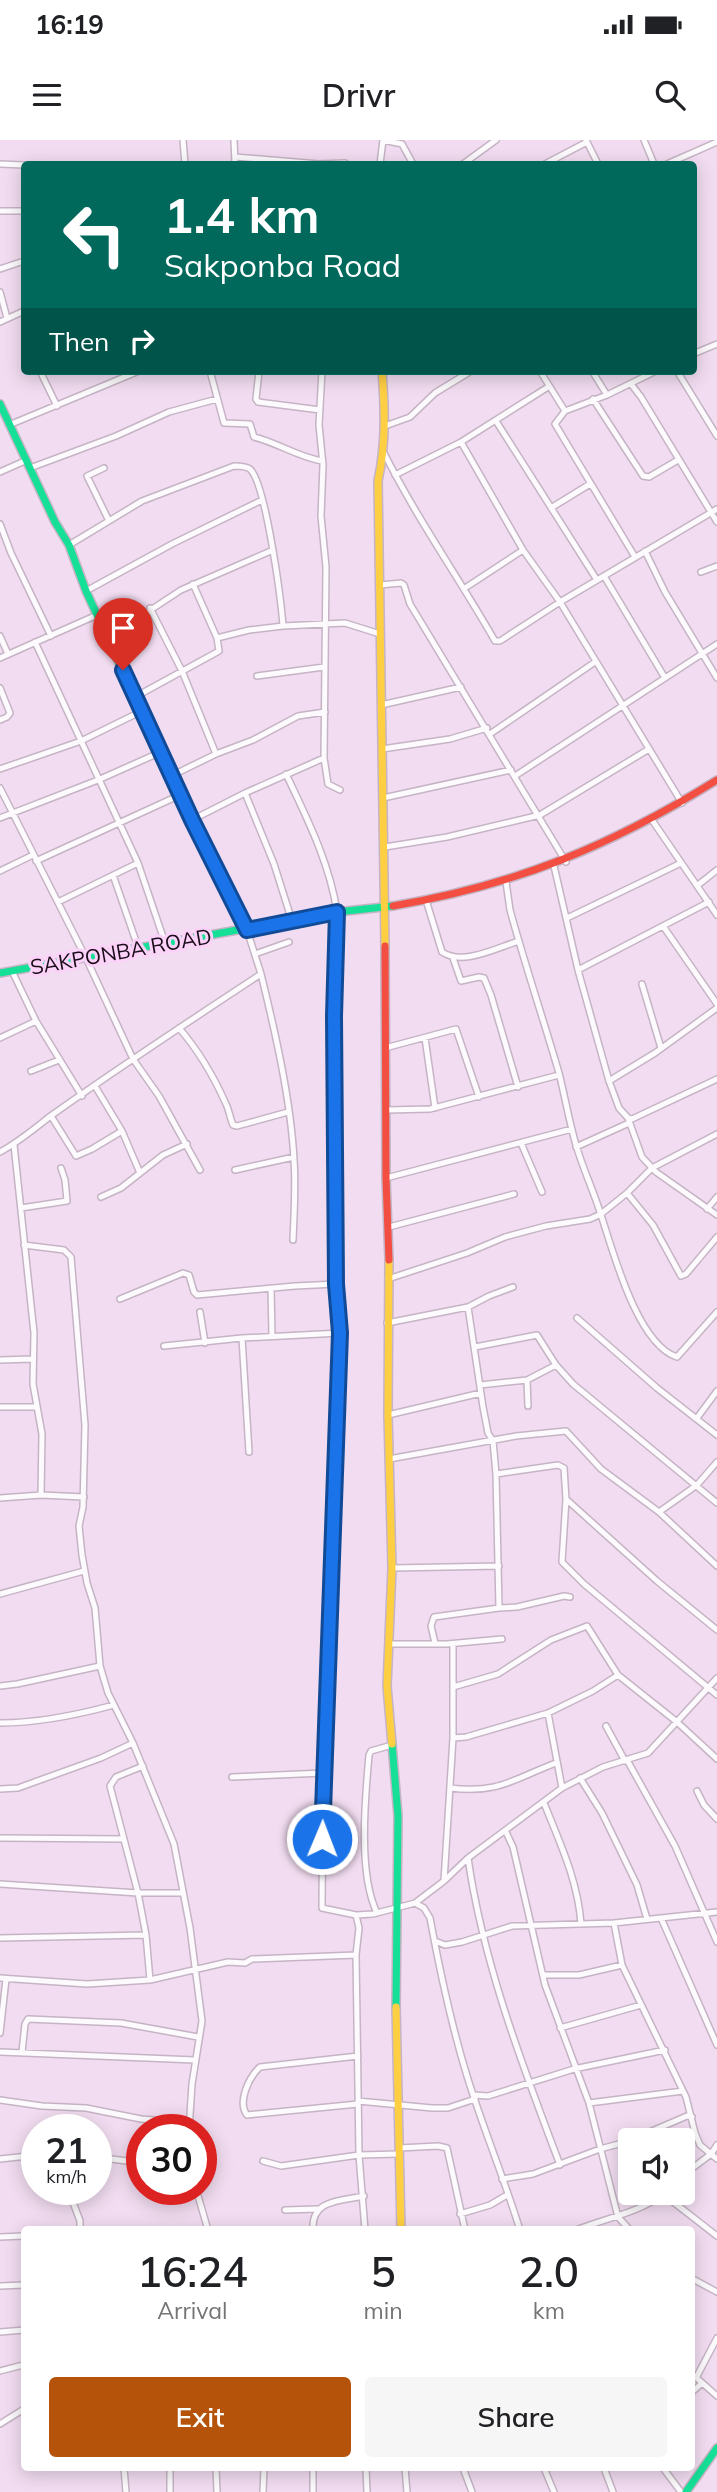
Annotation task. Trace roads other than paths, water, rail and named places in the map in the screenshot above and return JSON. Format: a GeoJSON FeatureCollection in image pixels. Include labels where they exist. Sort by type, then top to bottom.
{"type":"FeatureCollection","features":[{"type":"Feature","properties":{"kind":"street"},"geometry":{"type":"LineString","coordinates":[[183,140],[186,161]]}},
{"type":"Feature","properties":{"kind":"street"},"geometry":{"type":"LineString","coordinates":[[234,140],[235,161]]}},
{"type":"Feature","properties":{"kind":"street"},"geometry":{"type":"LineString","coordinates":[[380,161],[383,140],[402,144],[411,140]]}},
{"type":"Feature","properties":{"kind":"street"},"geometry":{"type":"LineString","coordinates":[[467,161],[496,140]]}},
{"type":"Feature","properties":{"kind":"street"},"geometry":{"type":"LineString","coordinates":[[644,140],[653,161]]}},
{"type":"Feature","properties":{"kind":"street"},"geometry":{"type":"LineString","coordinates":[[550,161],[587,141],[597,161]]}},
{"type":"Feature","properties":{"kind":"street"},"geometry":{"type":"LineString","coordinates":[[674,161],[717,142]]}},
{"type":"Feature","properties":{"kind":"street"},"geometry":{"type":"LineString","coordinates":[[402,144],[411,161]]}},
{"type":"Feature","properties":{"kind":"street"},"geometry":{"type":"LineString","coordinates":[[0,164],[21,165]]}},
{"type":"Feature","properties":{"kind":"street"},"geometry":{"type":"LineString","coordinates":[[0,211],[21,211]]}},
{"type":"Feature","properties":{"kind":"street"},"geometry":{"type":"LineString","coordinates":[[0,269],[21,262]]}},
{"type":"Feature","properties":{"kind":"street"},"geometry":{"type":"LineString","coordinates":[[0,292],[8,318]]}},
{"type":"Feature","properties":{"kind":"street"},"geometry":{"type":"LineString","coordinates":[[0,321],[21,312]]}},
{"type":"Feature","properties":{"kind":"street"},"geometry":{"type":"LineString","coordinates":[[697,352],[714,346],[717,356]]}},
{"type":"Feature","properties":{"kind":"street"},"geometry":{"type":"LineString","coordinates":[[42,375],[57,406]]}},
{"type":"Feature","properties":{"kind":"street"},"geometry":{"type":"LineString","coordinates":[[5,422],[57,406],[130,375]]}},
{"type":"Feature","properties":{"kind":"street"},"geometry":{"type":"LineString","coordinates":[[211,375],[223,423],[250,424],[254,437],[268,440],[304,458],[322,461]]}},
{"type":"Feature","properties":{"kind":"street"},"geometry":{"type":"LineString","coordinates":[[259,375],[258,402],[320,410]]}},
{"type":"Feature","properties":{"kind":"street"},"geometry":{"type":"LineString","coordinates":[[322,375],[321,516],[326,567],[324,758],[328,784],[340,790]]}},
{"type":"Feature","properties":{"kind":"street"},"geometry":{"type":"LineString","coordinates":[[382,375],[384,453],[377,481],[385,847],[386,1178],[389,1227],[387,1415],[392,1567],[387,1686],[398,1816],[397,2105],[401,2226]]}},
{"type":"Feature","properties":{"kind":"street"},"geometry":{"type":"LineString","coordinates":[[385,426],[406,419],[435,393],[464,375]]}},
{"type":"Feature","properties":{"kind":"street"},"geometry":{"type":"LineString","coordinates":[[542,375],[565,411]]}},
{"type":"Feature","properties":{"kind":"street"},"geometry":{"type":"LineString","coordinates":[[594,375],[607,395]]}},
{"type":"Feature","properties":{"kind":"street"},"geometry":{"type":"LineString","coordinates":[[638,375],[640,379]]}},
{"type":"Feature","properties":{"kind":"street"},"geometry":{"type":"LineString","coordinates":[[635,557],[555,428],[556,421],[565,411],[648,375]]}},
{"type":"Feature","properties":{"kind":"street"},"geometry":{"type":"LineString","coordinates":[[679,375],[717,436]]}},
{"type":"Feature","properties":{"kind":"street"},"geometry":{"type":"LineString","coordinates":[[631,384],[678,460],[715,511],[717,522]]}},
{"type":"Feature","properties":{"kind":"street"},"geometry":{"type":"LineString","coordinates":[[395,475],[461,442],[548,387]]}},
{"type":"Feature","properties":{"kind":"street"},"geometry":{"type":"LineString","coordinates":[[0,472],[116,436],[169,412],[216,399]]}},
{"type":"Feature","properties":{"kind":"street"},"geometry":{"type":"LineString","coordinates":[[593,399],[643,476],[649,477],[678,460]]}},
{"type":"Feature","properties":{"kind":"street"},"geometry":{"type":"LineString","coordinates":[[0,404],[5,422],[69,545],[86,591],[180,795],[247,930],[272,1019],[288,1112],[294,1157],[293,1240]]}},
{"type":"Feature","properties":{"kind":"street"},"geometry":{"type":"LineString","coordinates":[[496,421],[597,580]]}},
{"type":"Feature","properties":{"kind":"street"},"geometry":{"type":"LineString","coordinates":[[461,442],[523,550],[560,602],[682,803]]}},
{"type":"Feature","properties":{"kind":"street"},"geometry":{"type":"LineString","coordinates":[[384,453],[427,533],[497,642],[715,511]]}},
{"type":"Feature","properties":{"kind":"street"},"geometry":{"type":"LineString","coordinates":[[69,545],[142,501],[234,466],[250,469],[262,500],[273,550],[283,626]]}},
{"type":"Feature","properties":{"kind":"street"},"geometry":{"type":"LineString","coordinates":[[104,468],[87,476],[109,521]]}},
{"type":"Feature","properties":{"kind":"street"},"geometry":{"type":"LineString","coordinates":[[551,508],[590,484]]}},
{"type":"Feature","properties":{"kind":"street"},"geometry":{"type":"LineString","coordinates":[[86,591],[172,544],[262,500]]}},
{"type":"Feature","properties":{"kind":"street"},"geometry":{"type":"LineString","coordinates":[[0,524],[51,636]]}},
{"type":"Feature","properties":{"kind":"street"},"geometry":{"type":"LineString","coordinates":[[108,638],[150,608],[193,584],[273,550]]}},
{"type":"Feature","properties":{"kind":"street"},"geometry":{"type":"LineString","coordinates":[[464,588],[523,550]]}},
{"type":"Feature","properties":{"kind":"street"},"geometry":{"type":"LineString","coordinates":[[645,551],[665,592],[717,678]]}},
{"type":"Feature","properties":{"kind":"street"},"geometry":{"type":"LineString","coordinates":[[701,572],[717,566]]}},
{"type":"Feature","properties":{"kind":"street"},"geometry":{"type":"LineString","coordinates":[[604,576],[665,678]]}},
{"type":"Feature","properties":{"kind":"street"},"geometry":{"type":"LineString","coordinates":[[135,696],[219,651],[217,638],[193,584]]}},
{"type":"Feature","properties":{"kind":"street"},"geometry":{"type":"LineString","coordinates":[[380,585],[404,585],[410,604],[566,862]]}},
{"type":"Feature","properties":{"kind":"street"},"geometry":{"type":"LineString","coordinates":[[150,608],[182,671],[216,754]]}},
{"type":"Feature","properties":{"kind":"street"},"geometry":{"type":"LineString","coordinates":[[0,658],[97,615]]}},
{"type":"Feature","properties":{"kind":"street"},"geometry":{"type":"LineString","coordinates":[[217,638],[249,630],[283,626],[354,624],[380,634]]}},
{"type":"Feature","properties":{"kind":"street"},"geometry":{"type":"LineString","coordinates":[[0,636],[8,654]]}},
{"type":"Feature","properties":{"kind":"street"},"geometry":{"type":"LineString","coordinates":[[35,642],[138,863],[165,943]]}},
{"type":"Feature","properties":{"kind":"street"},"geometry":{"type":"LineString","coordinates":[[383,798],[513,773],[623,706],[717,644]]}},
{"type":"Feature","properties":{"kind":"street"},"geometry":{"type":"LineString","coordinates":[[382,748],[488,731],[595,662]]}},
{"type":"Feature","properties":{"kind":"street"},"geometry":{"type":"LineString","coordinates":[[257,676],[324,667]]}},
{"type":"Feature","properties":{"kind":"street"},"geometry":{"type":"LineString","coordinates":[[381,705],[461,687]]}},
{"type":"Feature","properties":{"kind":"street"},"geometry":{"type":"LineString","coordinates":[[0,688],[10,713],[0,720]]}},
{"type":"Feature","properties":{"kind":"street"},"geometry":{"type":"LineString","coordinates":[[0,769],[81,741],[142,711]]}},
{"type":"Feature","properties":{"kind":"street"},"geometry":{"type":"LineString","coordinates":[[172,776],[216,754],[253,740],[298,716],[326,712]]}},
{"type":"Feature","properties":{"kind":"street"},"geometry":{"type":"LineString","coordinates":[[385,847],[447,837],[540,815],[649,749]]}},
{"type":"Feature","properties":{"kind":"street"},"geometry":{"type":"LineString","coordinates":[[0,818],[161,752]]}},
{"type":"Feature","properties":{"kind":"street"},"geometry":{"type":"LineString","coordinates":[[192,820],[324,758]]}},
{"type":"Feature","properties":{"kind":"street"},"geometry":{"type":"LineString","coordinates":[[286,774],[321,854],[337,912],[334,1016],[336,1284],[340,1333],[320,1903],[326,1910],[356,1915],[377,1913],[415,1903],[468,1858],[562,1788],[580,1778],[648,1753],[717,1678]]}},
{"type":"Feature","properties":{"kind":"street","name":"SAKPONBA ROAD"},"geometry":{"type":"LineString","coordinates":[[0,973],[337,912],[426,900],[506,882],[566,862],[652,820],[717,780]]}},
{"type":"Feature","properties":{"kind":"street"},"geometry":{"type":"LineString","coordinates":[[0,788],[86,958],[133,1059],[159,1096],[201,1170]]}},
{"type":"Feature","properties":{"kind":"street"},"geometry":{"type":"LineString","coordinates":[[245,793],[274,864],[292,921]]}},
{"type":"Feature","properties":{"kind":"street"},"geometry":{"type":"LineString","coordinates":[[0,871],[120,824],[180,795]]}},
{"type":"Feature","properties":{"kind":"street"},"geometry":{"type":"LineString","coordinates":[[652,820],[717,915]]}},
{"type":"Feature","properties":{"kind":"street"},"geometry":{"type":"LineString","coordinates":[[58,902],[138,863]]}},
{"type":"Feature","properties":{"kind":"street"},"geometry":{"type":"LineString","coordinates":[[567,918],[681,863]]}},
{"type":"Feature","properties":{"kind":"street"},"geometry":{"type":"LineString","coordinates":[[554,866],[578,970],[618,1108],[629,1120],[642,1157],[652,1168],[717,1215]]}},
{"type":"Feature","properties":{"kind":"street"},"geometry":{"type":"LineString","coordinates":[[698,885],[717,870]]}},
{"type":"Feature","properties":{"kind":"street"},"geometry":{"type":"LineString","coordinates":[[113,875],[138,947]]}},
{"type":"Feature","properties":{"kind":"street"},"geometry":{"type":"LineString","coordinates":[[506,882],[519,941],[559,1075],[576,1147],[632,1302],[652,1337],[671,1355],[677,1357],[717,1312]]}},
{"type":"Feature","properties":{"kind":"street"},"geometry":{"type":"LineString","coordinates":[[426,900],[442,952],[453,958],[466,957],[519,941]]}},
{"type":"Feature","properties":{"kind":"street"},"geometry":{"type":"LineString","coordinates":[[578,970],[709,902]]}},
{"type":"Feature","properties":{"kind":"street"},"geometry":{"type":"LineString","coordinates":[[609,1080],[664,1045],[717,1006],[663,926]]}},
{"type":"Feature","properties":{"kind":"street"},"geometry":{"type":"LineString","coordinates":[[255,954],[289,942]]}},
{"type":"Feature","properties":{"kind":"street"},"geometry":{"type":"LineString","coordinates":[[453,958],[461,981],[484,978],[518,1087]]}},
{"type":"Feature","properties":{"kind":"street"},"geometry":{"type":"LineString","coordinates":[[12,971],[36,1021],[82,1096]]}},
{"type":"Feature","properties":{"kind":"street"},"geometry":{"type":"LineString","coordinates":[[0,1152],[261,974]]}},
{"type":"Feature","properties":{"kind":"street"},"geometry":{"type":"LineString","coordinates":[[642,984],[659,1040],[664,1045]]}},
{"type":"Feature","properties":{"kind":"street"},"geometry":{"type":"LineString","coordinates":[[0,1038],[36,1021]]}},
{"type":"Feature","properties":{"kind":"street"},"geometry":{"type":"LineString","coordinates":[[179,1028],[190,1040],[213,1077],[228,1107],[233,1125],[288,1112]]}},
{"type":"Feature","properties":{"kind":"street"},"geometry":{"type":"LineString","coordinates":[[385,1048],[456,1030],[479,1097]]}},
{"type":"Feature","properties":{"kind":"street"},"geometry":{"type":"LineString","coordinates":[[425,1038],[435,1108]]}},
{"type":"Feature","properties":{"kind":"street"},"geometry":{"type":"LineString","coordinates":[[30,1071],[59,1060]]}},
{"type":"Feature","properties":{"kind":"street"},"geometry":{"type":"LineString","coordinates":[[386,1110],[435,1108],[559,1075]]}},
{"type":"Feature","properties":{"kind":"street"},"geometry":{"type":"LineString","coordinates":[[576,1147],[717,1079]]}},
{"type":"Feature","properties":{"kind":"street"},"geometry":{"type":"LineString","coordinates":[[95,1086],[122,1131],[140,1173]]}},
{"type":"Feature","properties":{"kind":"street"},"geometry":{"type":"LineString","coordinates":[[51,1116],[76,1156],[122,1131]]}},
{"type":"Feature","properties":{"kind":"street"},"geometry":{"type":"LineString","coordinates":[[386,1178],[572,1129]]}},
{"type":"Feature","properties":{"kind":"street"},"geometry":{"type":"LineString","coordinates":[[388,1279],[505,1237],[546,1226],[590,1219],[601,1214],[627,1193],[652,1168],[717,1134]]}},
{"type":"Feature","properties":{"kind":"street"},"geometry":{"type":"LineString","coordinates":[[521,1143],[542,1192]]}},
{"type":"Feature","properties":{"kind":"street"},"geometry":{"type":"LineString","coordinates":[[14,1144],[34,1333],[32,1359],[42,1434],[41,1495]]}},
{"type":"Feature","properties":{"kind":"street"},"geometry":{"type":"LineString","coordinates":[[101,1197],[111,1194],[163,1155],[187,1144]]}},
{"type":"Feature","properties":{"kind":"street"},"geometry":{"type":"LineString","coordinates":[[235,1170],[294,1157]]}},
{"type":"Feature","properties":{"kind":"street"},"geometry":{"type":"LineString","coordinates":[[21,1208],[67,1201],[61,1168]]}},
{"type":"Feature","properties":{"kind":"street"},"geometry":{"type":"LineString","coordinates":[[627,1193],[653,1225],[681,1276],[686,1274],[717,1237]]}},
{"type":"Feature","properties":{"kind":"street"},"geometry":{"type":"LineString","coordinates":[[389,1227],[514,1194]]}},
{"type":"Feature","properties":{"kind":"street"},"geometry":{"type":"LineString","coordinates":[[707,1209],[717,1197]]}},
{"type":"Feature","properties":{"kind":"street"},"geometry":{"type":"LineString","coordinates":[[24,1245],[64,1250],[71,1257],[85,1425],[84,1496],[79,1526],[84,1571],[95,1608],[100,1666],[174,1844],[202,2021],[195,2060],[191,2114]]}},
{"type":"Feature","properties":{"kind":"street"},"geometry":{"type":"LineString","coordinates":[[120,1299],[183,1273],[189,1275],[197,1295],[336,1284]]}},
{"type":"Feature","properties":{"kind":"street"},"geometry":{"type":"LineString","coordinates":[[387,1323],[468,1307],[513,1287]]}},
{"type":"Feature","properties":{"kind":"street"},"geometry":{"type":"LineString","coordinates":[[271,1288],[272,1336]]}},
{"type":"Feature","properties":{"kind":"street"},"geometry":{"type":"LineString","coordinates":[[468,1307],[488,1433],[493,1441],[499,1608]]}},
{"type":"Feature","properties":{"kind":"street"},"geometry":{"type":"LineString","coordinates":[[200,1312],[205,1343]]}},
{"type":"Feature","properties":{"kind":"street"},"geometry":{"type":"LineString","coordinates":[[577,1318],[657,1388],[717,1435]]}},
{"type":"Feature","properties":{"kind":"street"},"geometry":{"type":"LineString","coordinates":[[164,1346],[242,1338],[340,1333]]}},
{"type":"Feature","properties":{"kind":"street"},"geometry":{"type":"LineString","coordinates":[[475,1347],[537,1335],[556,1365],[573,1384],[717,1503]]}},
{"type":"Feature","properties":{"kind":"street"},"geometry":{"type":"LineString","coordinates":[[242,1338],[249,1452]]}},
{"type":"Feature","properties":{"kind":"street"},"geometry":{"type":"LineString","coordinates":[[0,1360],[32,1359]]}},
{"type":"Feature","properties":{"kind":"street"},"geometry":{"type":"LineString","coordinates":[[480,1385],[527,1380],[556,1365]]}},
{"type":"Feature","properties":{"kind":"street"},"geometry":{"type":"LineString","coordinates":[[527,1380],[528,1406]]}},
{"type":"Feature","properties":{"kind":"street"},"geometry":{"type":"LineString","coordinates":[[697,1418],[717,1391]]}},
{"type":"Feature","properties":{"kind":"street"},"geometry":{"type":"LineString","coordinates":[[387,1415],[481,1393]]}},
{"type":"Feature","properties":{"kind":"street"},"geometry":{"type":"LineString","coordinates":[[0,1407],[37,1407]]}},
{"type":"Feature","properties":{"kind":"street"},"geometry":{"type":"LineString","coordinates":[[389,1459],[566,1431],[601,1469],[659,1512],[717,1566]]}},
{"type":"Feature","properties":{"kind":"street"},"geometry":{"type":"LineString","coordinates":[[659,1512],[697,1485],[717,1462]]}},
{"type":"Feature","properties":{"kind":"street"},"geometry":{"type":"LineString","coordinates":[[496,1474],[561,1465],[566,1472],[562,1562],[584,1584],[717,1695]]}},
{"type":"Feature","properties":{"kind":"street"},"geometry":{"type":"LineString","coordinates":[[0,1498],[84,1496]]}},
{"type":"Feature","properties":{"kind":"street"},"geometry":{"type":"LineString","coordinates":[[566,1499],[657,1581],[717,1630]]}},
{"type":"Feature","properties":{"kind":"street"},"geometry":{"type":"LineString","coordinates":[[392,1567],[499,1566]]}},
{"type":"Feature","properties":{"kind":"street"},"geometry":{"type":"LineString","coordinates":[[0,1594],[84,1571]]}},
{"type":"Feature","properties":{"kind":"street"},"geometry":{"type":"LineString","coordinates":[[435,1643],[431,1626],[434,1617],[517,1607],[563,1596],[570,1597]]}},
{"type":"Feature","properties":{"kind":"street"},"geometry":{"type":"LineString","coordinates":[[455,1684],[498,1674],[551,1640],[583,1626],[590,1629],[618,1675],[677,1722],[717,1759]]}},
{"type":"Feature","properties":{"kind":"street"},"geometry":{"type":"LineString","coordinates":[[389,1644],[453,1644],[502,1639]]}},
{"type":"Feature","properties":{"kind":"street"},"geometry":{"type":"LineString","coordinates":[[444,1881],[453,1738],[453,1644]]}},
{"type":"Feature","properties":{"kind":"street"},"geometry":{"type":"LineString","coordinates":[[0,1685],[17,1684],[100,1666]]}},
{"type":"Feature","properties":{"kind":"street"},"geometry":{"type":"LineString","coordinates":[[453,1738],[466,1737],[548,1713],[593,1691],[618,1675]]}},
{"type":"Feature","properties":{"kind":"street"},"geometry":{"type":"LineString","coordinates":[[0,1723],[20,1723],[73,1715],[114,1705]]}},
{"type":"Feature","properties":{"kind":"street"},"geometry":{"type":"LineString","coordinates":[[548,1713],[562,1788]]}},
{"type":"Feature","properties":{"kind":"street"},"geometry":{"type":"LineString","coordinates":[[606,1726],[675,1846],[717,1942]]}},
{"type":"Feature","properties":{"kind":"street"},"geometry":{"type":"LineString","coordinates":[[0,1789],[18,1788],[101,1758],[133,1742]]}},
{"type":"Feature","properties":{"kind":"street"},"geometry":{"type":"LineString","coordinates":[[377,1913],[369,1897],[367,1885],[369,1755],[371,1751],[392,1745]]}},
{"type":"Feature","properties":{"kind":"street"},"geometry":{"type":"LineString","coordinates":[[450,1788],[476,1791],[499,1787],[517,1782],[556,1763]]}},
{"type":"Feature","properties":{"kind":"street"},"geometry":{"type":"LineString","coordinates":[[143,1766],[116,1777],[110,1786],[138,1893],[146,1935],[150,1980]]}},
{"type":"Feature","properties":{"kind":"street"},"geometry":{"type":"LineString","coordinates":[[232,1777],[323,1773]]}},
{"type":"Feature","properties":{"kind":"street"},"geometry":{"type":"LineString","coordinates":[[580,1778],[602,1813],[637,1885],[647,1919]]}},
{"type":"Feature","properties":{"kind":"street"},"geometry":{"type":"LineString","coordinates":[[697,1791],[704,1805],[717,1819]]}},
{"type":"Feature","properties":{"kind":"street"},"geometry":{"type":"LineString","coordinates":[[544,1803],[573,1877],[581,1924]]}},
{"type":"Feature","properties":{"kind":"street"},"geometry":{"type":"LineString","coordinates":[[506,1832],[513,1847],[543,1975],[574,2069],[589,2103],[618,2217],[626,2226]]}},
{"type":"Feature","properties":{"kind":"street"},"geometry":{"type":"LineString","coordinates":[[0,1838],[124,1839]]}},
{"type":"Feature","properties":{"kind":"street"},"geometry":{"type":"LineString","coordinates":[[468,1858],[484,1935],[529,2085],[560,2165]]}},
{"type":"Feature","properties":{"kind":"street"},"geometry":{"type":"LineString","coordinates":[[444,1869],[454,1871]]}},
{"type":"Feature","properties":{"kind":"street"},"geometry":{"type":"LineString","coordinates":[[0,1884],[138,1893],[183,1893]]}},
{"type":"Feature","properties":{"kind":"street"},"geometry":{"type":"LineString","coordinates":[[423,1898],[424,1908],[430,1918],[451,2021],[519,2226]]}},
{"type":"Feature","properties":{"kind":"street"},"geometry":{"type":"LineString","coordinates":[[415,1903],[424,1908]]}},
{"type":"Feature","properties":{"kind":"street"},"geometry":{"type":"LineString","coordinates":[[435,1941],[444,1945],[503,1928],[532,1925],[614,1923],[717,1912]]}},
{"type":"Feature","properties":{"kind":"street"},"geometry":{"type":"LineString","coordinates":[[356,1915],[359,1928],[356,1955],[359,2155],[365,2226]]}},
{"type":"Feature","properties":{"kind":"street"},"geometry":{"type":"LineString","coordinates":[[661,1918],[717,2045]]}},
{"type":"Feature","properties":{"kind":"street"},"geometry":{"type":"LineString","coordinates":[[614,1923],[622,1965],[683,2091],[700,2146],[717,2159]]}},
{"type":"Feature","properties":{"kind":"street"},"geometry":{"type":"LineString","coordinates":[[0,1938],[146,1935]]}},
{"type":"Feature","properties":{"kind":"street"},"geometry":{"type":"LineString","coordinates":[[0,2032],[3,1978],[87,1984],[150,1980],[228,1962],[245,1963],[252,1959],[356,1955]]}},
{"type":"Feature","properties":{"kind":"street"},"geometry":{"type":"LineString","coordinates":[[543,1975],[579,1975],[622,1965]]}},
{"type":"Feature","properties":{"kind":"street"},"geometry":{"type":"LineString","coordinates":[[561,2028],[641,2005]]}},
{"type":"Feature","properties":{"kind":"street"},"geometry":{"type":"LineString","coordinates":[[22,2052],[28,2019],[121,2023],[198,2037]]}},
{"type":"Feature","properties":{"kind":"street"},"geometry":{"type":"LineString","coordinates":[[358,2056],[260,2067],[250,2080],[243,2099],[243,2109],[247,2115],[358,2102],[447,2108],[475,2097],[529,2085],[574,2069],[665,2050]]}},
{"type":"Feature","properties":{"kind":"street"},"geometry":{"type":"LineString","coordinates":[[0,2052],[195,2060]]}},
{"type":"Feature","properties":{"kind":"street"},"geometry":{"type":"LineString","coordinates":[[589,2103],[683,2091]]}},
{"type":"Feature","properties":{"kind":"street"},"geometry":{"type":"LineString","coordinates":[[0,2100],[86,2108],[126,2116]]}},
{"type":"Feature","properties":{"kind":"street"},"geometry":{"type":"LineString","coordinates":[[660,2128],[687,2116],[692,2117]]}},
{"type":"Feature","properties":{"kind":"street"},"geometry":{"type":"LineString","coordinates":[[502,2179],[533,2174],[618,2144]]}},
{"type":"Feature","properties":{"kind":"street"},"geometry":{"type":"LineString","coordinates":[[695,2166],[711,2154],[717,2145]]}},
{"type":"Feature","properties":{"kind":"street"},"geometry":{"type":"LineString","coordinates":[[263,2161],[282,2166],[438,2146],[447,2148],[464,2226]]}},
{"type":"Feature","properties":{"kind":"street"},"geometry":{"type":"LineString","coordinates":[[0,2159],[21,2157]]}},
{"type":"Feature","properties":{"kind":"street"},"geometry":{"type":"LineString","coordinates":[[460,2214],[490,2205],[508,2195]]}},
{"type":"Feature","properties":{"kind":"street"},"geometry":{"type":"LineString","coordinates":[[285,2210],[318,2209],[363,2196]]}},
{"type":"Feature","properties":{"kind":"street"},"geometry":{"type":"LineString","coordinates":[[74,2205],[80,2226]]}},
{"type":"Feature","properties":{"kind":"street"},"geometry":{"type":"LineString","coordinates":[[201,2205],[207,2226]]}},
{"type":"Feature","properties":{"kind":"street"},"geometry":{"type":"LineString","coordinates":[[587,2226],[647,2205]]}},
{"type":"Feature","properties":{"kind":"street"},"geometry":{"type":"LineString","coordinates":[[679,2205],[717,2236]]}},
{"type":"Feature","properties":{"kind":"street"},"geometry":{"type":"LineString","coordinates":[[313,2226],[313,2217],[318,2209]]}},
{"type":"Feature","properties":{"kind":"street"},"geometry":{"type":"LineString","coordinates":[[0,2237],[21,2236]]}},
{"type":"Feature","properties":{"kind":"street"},"geometry":{"type":"LineString","coordinates":[[695,2281],[717,2292]]}},
{"type":"Feature","properties":{"kind":"street"},"geometry":{"type":"LineString","coordinates":[[0,2286],[21,2286]]}},
{"type":"Feature","properties":{"kind":"street"},"geometry":{"type":"LineString","coordinates":[[0,2333],[21,2330]]}},
{"type":"Feature","properties":{"kind":"street"},"geometry":{"type":"LineString","coordinates":[[695,2373],[717,2338]]}},
{"type":"Feature","properties":{"kind":"street"},"geometry":{"type":"LineString","coordinates":[[0,2371],[21,2366]]}},
{"type":"Feature","properties":{"kind":"street"},"geometry":{"type":"LineString","coordinates":[[695,2376],[717,2396]]}},
{"type":"Feature","properties":{"kind":"street"},"geometry":{"type":"LineString","coordinates":[[695,2390],[702,2384]]}},
{"type":"Feature","properties":{"kind":"street"},"geometry":{"type":"LineString","coordinates":[[0,2424],[21,2411]]}},
{"type":"Feature","properties":{"kind":"street"},"geometry":{"type":"LineString","coordinates":[[666,2471],[683,2492],[717,2448]]}},
{"type":"Feature","properties":{"kind":"street"},"geometry":{"type":"LineString","coordinates":[[124,2471],[127,2492]]}},
{"type":"Feature","properties":{"kind":"street"},"geometry":{"type":"LineString","coordinates":[[170,2471],[170,2492]]}},
{"type":"Feature","properties":{"kind":"street"},"geometry":{"type":"LineString","coordinates":[[216,2471],[217,2492]]}},
{"type":"Feature","properties":{"kind":"street"},"geometry":{"type":"LineString","coordinates":[[263,2492],[264,2471]]}},
{"type":"Feature","properties":{"kind":"street"},"geometry":{"type":"LineString","coordinates":[[313,2471],[313,2492]]}},
{"type":"Feature","properties":{"kind":"street"},"geometry":{"type":"LineString","coordinates":[[366,2471],[367,2492]]}},
{"type":"Feature","properties":{"kind":"street"},"geometry":{"type":"LineString","coordinates":[[405,2471],[407,2492]]}},
{"type":"Feature","properties":{"kind":"street"},"geometry":{"type":"LineString","coordinates":[[464,2471],[472,2492]]}},
{"type":"Feature","properties":{"kind":"street"},"geometry":{"type":"LineString","coordinates":[[545,2471],[554,2492]]}},
{"type":"Feature","properties":{"kind":"street"},"geometry":{"type":"LineString","coordinates":[[605,2471],[613,2492]]}}]}
